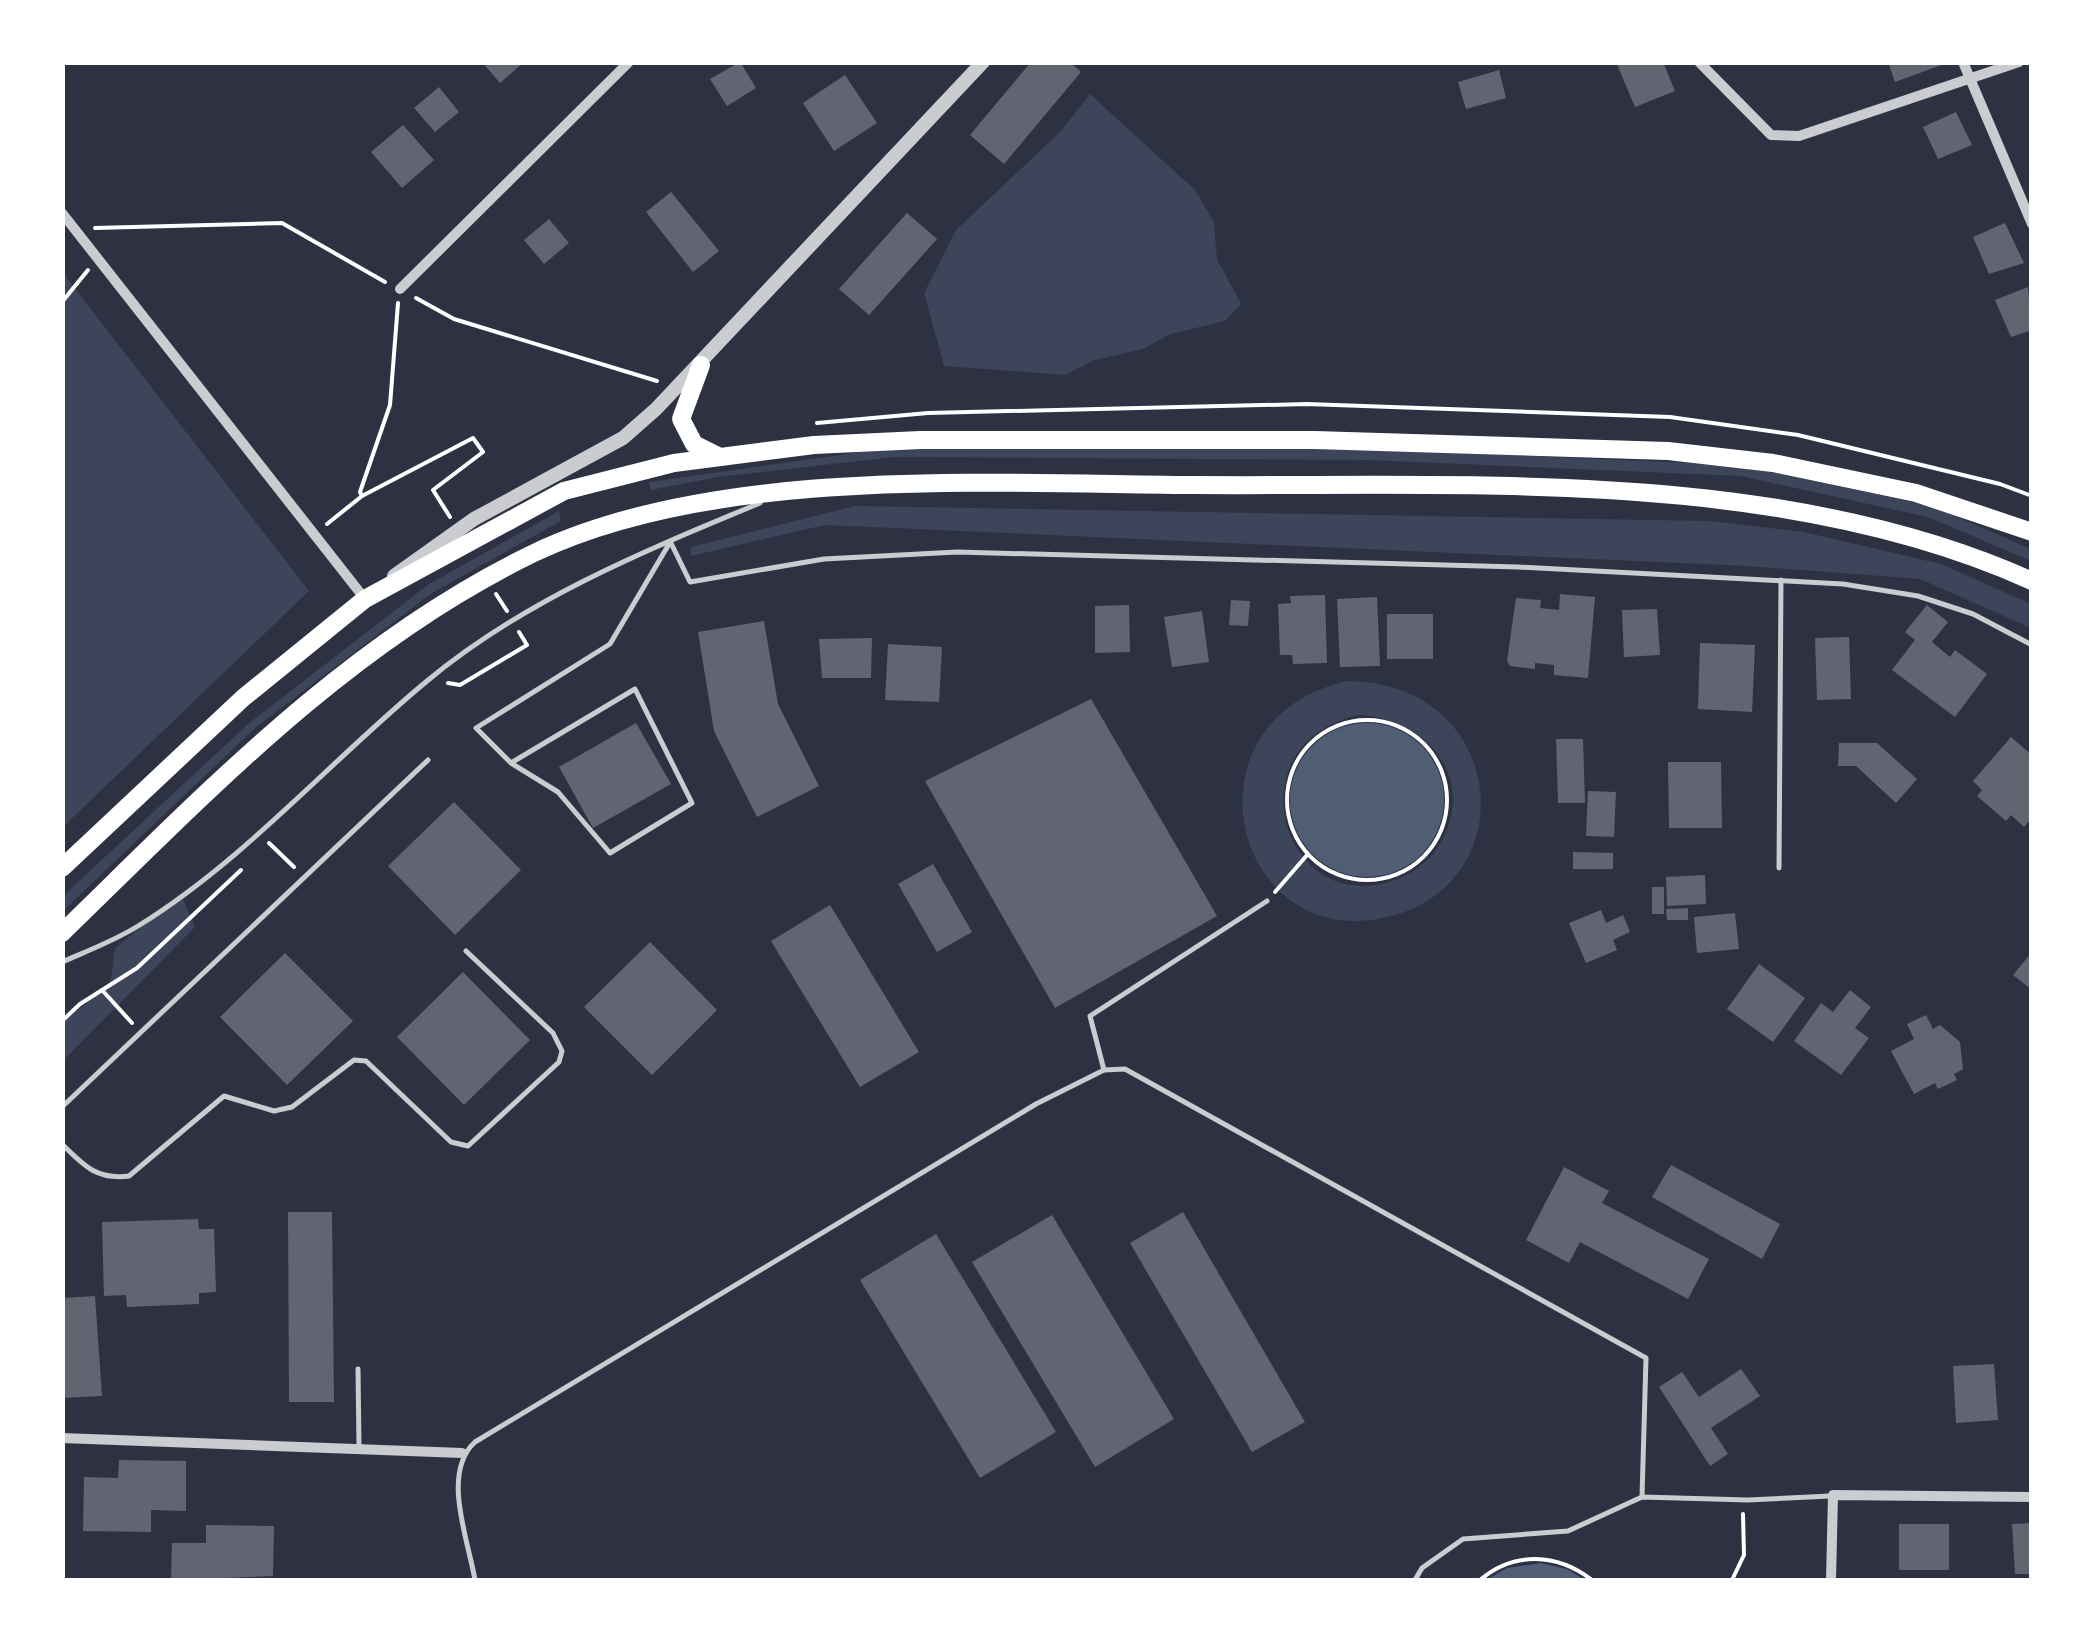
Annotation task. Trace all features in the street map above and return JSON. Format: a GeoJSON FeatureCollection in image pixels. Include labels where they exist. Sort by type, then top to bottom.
{"type":"FeatureCollection","features":[{"type":"Feature","properties":{"kind":"main road"},"geometry":{"type":"LineString","coordinates":[[701,365],[681,419],[694,444],[718,456]]}},
{"type":"Feature","properties":{"kind":"main road"},"geometry":{"type":"LineString","coordinates":[[62,868],[243,698],[365,599],[564,491],[613,476],[718,456],[920,440],[1314,440],[1668,451],[1773,463],[1916,493],[2032,532]]}},
{"type":"Feature","properties":{"kind":"main road"},"geometry":{"type":"LineString","coordinates":[[62,934],[291,716],[358,660],[454,597],[534,553],[593,529],[683,508],[782,494],[980,484],[1469,487],[1669,496],[1833,519],[1916,539],[2032,581]]}},
{"type":"Feature","properties":{"kind":"street"},"geometry":{"type":"LineString","coordinates":[[400,290],[628,62]]}},
{"type":"Feature","properties":{"kind":"street"},"geometry":{"type":"LineString","coordinates":[[62,213],[365,599],[474,519],[623,438],[701,365],[984,62]]}},
{"type":"Feature","properties":{"kind":"street"},"geometry":{"type":"LineString","coordinates":[[1698,62],[1771,135],[1799,136],[2019,62]]}},
{"type":"Feature","properties":{"kind":"street"},"geometry":{"type":"LineString","coordinates":[[1963,62],[2032,224]]}},
{"type":"Feature","properties":{"kind":"street"},"geometry":{"type":"LineString","coordinates":[[62,1438],[462,1454]]}},
{"type":"Feature","properties":{"kind":"street"},"geometry":{"type":"LineString","coordinates":[[1831,1580],[1833,1496],[2032,1496]]}},
{"type":"Feature","properties":{"kind":"lane"},"geometry":{"type":"LineString","coordinates":[[62,962],[136,927],[212,873],[428,680],[512,620],[595,574],[782,494]]}},
{"type":"Feature","properties":{"kind":"lane"},"geometry":{"type":"LineString","coordinates":[[670,541],[690,582],[824,559],[957,552],[1518,567],[1842,584],[1918,596],[1972,614],[2032,645]]}},
{"type":"Feature","properties":{"kind":"lane"},"geometry":{"type":"LineString","coordinates":[[511,763],[635,689],[692,802],[610,853],[558,792],[511,763],[476,728],[610,644],[670,541]]}},
{"type":"Feature","properties":{"kind":"lane"},"geometry":{"type":"LineString","coordinates":[[1779,868],[1781,580]]}},
{"type":"Feature","properties":{"kind":"lane"},"geometry":{"type":"LineString","coordinates":[[62,1106],[428,760]]}},
{"type":"Feature","properties":{"kind":"lane"},"geometry":{"type":"LineString","coordinates":[[1104,1070],[1090,1016],[1267,901]]}},
{"type":"Feature","properties":{"kind":"lane"},"geometry":{"type":"LineString","coordinates":[[62,1144],[95,1174],[110,1179],[129,1176],[224,1096],[274,1111],[292,1107],[354,1060],[366,1061],[450,1142],[468,1146],[559,1062],[562,1050],[554,1033],[466,951]]}},
{"type":"Feature","properties":{"kind":"lane"},"geometry":{"type":"LineString","coordinates":[[476,1580],[456,1474],[462,1454],[540,1400],[730,1291],[1036,1104],[1104,1070],[1125,1069],[1646,1358],[1642,1496]]}},
{"type":"Feature","properties":{"kind":"lane"},"geometry":{"type":"LineString","coordinates":[[358,1369],[359,1450]]}},
{"type":"Feature","properties":{"kind":"lane"},"geometry":{"type":"LineString","coordinates":[[1415,1580],[1422,1568],[1463,1539],[1568,1531],[1642,1496],[1748,1500],[1833,1496]]}},
{"type":"Feature","properties":{"kind":"path"},"geometry":{"type":"LineString","coordinates":[[75,228],[282,224],[454,319],[658,381]]}},
{"type":"Feature","properties":{"kind":"path"},"geometry":{"type":"LineString","coordinates":[[62,302],[98,257]]}},
{"type":"Feature","properties":{"kind":"path"},"geometry":{"type":"LineString","coordinates":[[362,496],[390,405],[400,290]]}},
{"type":"Feature","properties":{"kind":"path"},"geometry":{"type":"LineString","coordinates":[[315,534],[362,496],[473,438],[483,452],[433,490]]}},
{"type":"Feature","properties":{"kind":"path"},"geometry":{"type":"LineString","coordinates":[[460,685],[527,646]]}},
{"type":"Feature","properties":{"kind":"path"},"geometry":{"type":"LineString","coordinates":[[1370,720],[1406,730],[1428,748],[1446,783],[1448,808],[1439,836],[1422,859],[1400,874],[1366,881],[1333,872],[1308,854],[1290,823],[1288,780],[1302,751],[1319,735],[1333,726],[1370,720]]}},
{"type":"Feature","properties":{"kind":"path"},"geometry":{"type":"LineString","coordinates":[[269,843],[294,867]]}},
{"type":"Feature","properties":{"kind":"path"},"geometry":{"type":"LineString","coordinates":[[1267,901],[1308,854]]}},
{"type":"Feature","properties":{"kind":"path"},"geometry":{"type":"LineString","coordinates":[[102,990],[132,1022]]}},
{"type":"Feature","properties":{"kind":"path"},"geometry":{"type":"LineString","coordinates":[[1732,1580],[1744,1555],[1742,1517],[1748,1500]]}},
{"type":"Feature","properties":{"kind":"path"},"geometry":{"type":"LineString","coordinates":[[1480,1580],[1500,1566],[1533,1558],[1573,1567],[1592,1580]]}},
{"type":"Feature","properties":{"kind":"shaded area"},"geometry":{"type":"Polygon","coordinates":[[[1090,94],[1195,190],[1214,222],[1217,259],[1241,304],[1225,321],[1171,334],[1143,349],[1095,360],[1065,375],[944,366],[924,293],[956,230],[1060,132],[1090,94]]]}},
{"type":"Feature","properties":{"kind":"shaded area"},"geometry":{"type":"Polygon","coordinates":[[[63,273],[309,591],[63,827],[63,273]]]}},
{"type":"Feature","properties":{"kind":"shaded area"},"geometry":{"type":"Polygon","coordinates":[[[895,447],[1367,449],[1739,465],[1932,506],[2031,549],[2031,561],[1928,517],[1740,476],[1365,460],[895,457],[718,477],[651,490],[649,482],[895,447]]]}},
{"type":"Feature","properties":{"kind":"shaded area"},"geometry":{"type":"Polygon","coordinates":[[[855,506],[1711,521],[1804,532],[1941,564],[2031,604],[2031,628],[1920,579],[1747,566],[825,525],[691,556],[691,547],[855,506]]]}},
{"type":"Feature","properties":{"kind":"shaded area"},"geometry":{"type":"Polygon","coordinates":[[[559,511],[561,521],[432,593],[255,728],[63,911],[63,896],[248,724],[429,584],[559,511]]]}},
{"type":"Feature","properties":{"kind":"shaded area"},"geometry":{"type":"Polygon","coordinates":[[[1347,681],[1403,691],[1444,716],[1470,752],[1480,794],[1476,836],[1457,875],[1422,904],[1371,920],[1322,916],[1284,895],[1257,862],[1244,821],[1245,778],[1261,737],[1295,703],[1347,681]],[[1359,715],[1319,732],[1295,757],[1284,789],[1286,821],[1299,851],[1321,873],[1351,885],[1389,882],[1416,869],[1438,847],[1449,823],[1453,799],[1440,758],[1426,741],[1384,719],[1359,715]]]}},
{"type":"Feature","properties":{"kind":"shaded area"},"geometry":{"type":"Polygon","coordinates":[[[1367,723],[1396,729],[1421,746],[1438,771],[1444,800],[1438,829],[1421,854],[1396,871],[1367,877],[1338,871],[1313,854],[1296,829],[1290,800],[1296,771],[1313,746],[1338,729],[1367,723]]]}},
{"type":"Feature","properties":{"kind":"shaded area"},"geometry":{"type":"Polygon","coordinates":[[[181,895],[195,927],[63,1061],[63,1021],[110,985],[115,948],[181,895]]]}},
{"type":"Feature","properties":{"kind":"shaded area"},"geometry":{"type":"Polygon","coordinates":[[[1540,1563],[1567,1569],[1585,1580],[1486,1580],[1507,1568],[1540,1563]]]}},
{"type":"Feature","properties":{"kind":"building"},"geometry":{"type":"Polygon","coordinates":[[[482,62],[524,62],[500,83],[482,62]]]}},
{"type":"Feature","properties":{"kind":"building"},"geometry":{"type":"Polygon","coordinates":[[[740,62],[756,88],[727,106],[710,79],[740,62]]]}},
{"type":"Feature","properties":{"kind":"building"},"geometry":{"type":"Polygon","coordinates":[[[1031,62],[1070,62],[1081,72],[1004,164],[970,135],[1031,62]]]}},
{"type":"Feature","properties":{"kind":"building"},"geometry":{"type":"Polygon","coordinates":[[[1616,62],[1663,62],[1675,91],[1635,107],[1616,62]]]}},
{"type":"Feature","properties":{"kind":"building"},"geometry":{"type":"Polygon","coordinates":[[[1888,62],[1947,62],[1947,63],[1895,82],[1888,62]]]}},
{"type":"Feature","properties":{"kind":"building"},"geometry":{"type":"Polygon","coordinates":[[[1499,70],[1506,98],[1466,109],[1458,82],[1499,70]]]}},
{"type":"Feature","properties":{"kind":"building"},"geometry":{"type":"Polygon","coordinates":[[[845,75],[877,123],[834,151],[803,103],[845,75]]]}},
{"type":"Feature","properties":{"kind":"building"},"geometry":{"type":"Polygon","coordinates":[[[439,87],[459,112],[435,132],[414,108],[439,87]]]}},
{"type":"Feature","properties":{"kind":"building"},"geometry":{"type":"Polygon","coordinates":[[[1956,112],[1972,145],[1938,159],[1923,127],[1956,112]]]}},
{"type":"Feature","properties":{"kind":"building"},"geometry":{"type":"Polygon","coordinates":[[[403,125],[434,160],[402,188],[371,152],[403,125]]]}},
{"type":"Feature","properties":{"kind":"building"},"geometry":{"type":"Polygon","coordinates":[[[671,192],[719,251],[693,272],[646,212],[671,192]]]}},
{"type":"Feature","properties":{"kind":"building"},"geometry":{"type":"Polygon","coordinates":[[[907,213],[937,239],[869,315],[839,289],[907,213]]]}},
{"type":"Feature","properties":{"kind":"building"},"geometry":{"type":"Polygon","coordinates":[[[549,219],[569,243],[544,264],[524,240],[549,219]]]}},
{"type":"Feature","properties":{"kind":"building"},"geometry":{"type":"Polygon","coordinates":[[[2005,223],[2024,263],[1989,274],[1973,237],[2005,223]]]}},
{"type":"Feature","properties":{"kind":"building"},"geometry":{"type":"Polygon","coordinates":[[[2028,287],[2032,330],[2011,337],[1995,300],[2028,287]]]}},
{"type":"Feature","properties":{"kind":"building"},"geometry":{"type":"Polygon","coordinates":[[[1560,594],[1595,597],[1588,678],[1554,675],[1554,665],[1535,663],[1535,669],[1510,666],[1507,661],[1516,598],[1541,600],[1540,608],[1559,610],[1560,594]]]}},
{"type":"Feature","properties":{"kind":"building"},"geometry":{"type":"Polygon","coordinates":[[[1325,595],[1327,663],[1293,664],[1292,655],[1280,655],[1278,604],[1291,603],[1290,596],[1325,595]]]}},
{"type":"Feature","properties":{"kind":"building"},"geometry":{"type":"Polygon","coordinates":[[[1377,597],[1380,666],[1340,667],[1337,599],[1377,597]]]}},
{"type":"Feature","properties":{"kind":"building"},"geometry":{"type":"Polygon","coordinates":[[[1231,600],[1250,601],[1248,626],[1229,625],[1231,600]]]}},
{"type":"Feature","properties":{"kind":"building"},"geometry":{"type":"Polygon","coordinates":[[[1129,605],[1130,652],[1095,653],[1095,606],[1129,605]]]}},
{"type":"Feature","properties":{"kind":"building"},"geometry":{"type":"Polygon","coordinates":[[[1927,605],[1948,622],[1932,642],[1950,657],[1955,650],[1987,674],[1955,717],[1892,670],[1915,640],[1905,632],[1927,605]]]}},
{"type":"Feature","properties":{"kind":"building"},"geometry":{"type":"Polygon","coordinates":[[[1657,609],[1660,655],[1624,657],[1622,610],[1657,609]]]}},
{"type":"Feature","properties":{"kind":"building"},"geometry":{"type":"Polygon","coordinates":[[[1202,611],[1209,662],[1172,667],[1164,617],[1202,611]]]}},
{"type":"Feature","properties":{"kind":"building"},"geometry":{"type":"Polygon","coordinates":[[[1387,614],[1433,614],[1433,659],[1387,659],[1387,614]]]}},
{"type":"Feature","properties":{"kind":"building"},"geometry":{"type":"Polygon","coordinates":[[[764,621],[778,704],[819,786],[757,817],[714,731],[698,632],[764,621]]]}},
{"type":"Feature","properties":{"kind":"building"},"geometry":{"type":"Polygon","coordinates":[[[1849,637],[1851,699],[1817,700],[1815,638],[1849,637]]]}},
{"type":"Feature","properties":{"kind":"building"},"geometry":{"type":"Polygon","coordinates":[[[872,638],[871,678],[822,678],[819,639],[872,638]]]}},
{"type":"Feature","properties":{"kind":"building"},"geometry":{"type":"Polygon","coordinates":[[[1700,643],[1755,645],[1752,712],[1698,709],[1700,643]]]}},
{"type":"Feature","properties":{"kind":"building"},"geometry":{"type":"Polygon","coordinates":[[[888,644],[942,647],[939,702],[885,700],[888,644]]]}},
{"type":"Feature","properties":{"kind":"building"},"geometry":{"type":"Polygon","coordinates":[[[1091,699],[1217,916],[1055,1008],[925,781],[1091,699]]]}},
{"type":"Feature","properties":{"kind":"building"},"geometry":{"type":"Polygon","coordinates":[[[636,723],[671,784],[593,828],[559,767],[636,723]]]}},
{"type":"Feature","properties":{"kind":"building"},"geometry":{"type":"Polygon","coordinates":[[[2011,737],[2032,755],[2032,818],[2024,827],[2011,815],[2006,821],[1977,796],[1982,790],[1973,781],[2011,737]]]}},
{"type":"Feature","properties":{"kind":"building"},"geometry":{"type":"Polygon","coordinates":[[[1556,739],[1583,739],[1585,803],[1558,803],[1556,739]]]}},
{"type":"Feature","properties":{"kind":"building"},"geometry":{"type":"Polygon","coordinates":[[[1839,743],[1877,743],[1917,779],[1896,803],[1856,766],[1838,766],[1839,743]]]}},
{"type":"Feature","properties":{"kind":"building"},"geometry":{"type":"Polygon","coordinates":[[[1668,762],[1721,762],[1722,828],[1669,828],[1668,762]]]}},
{"type":"Feature","properties":{"kind":"building"},"geometry":{"type":"Polygon","coordinates":[[[1588,791],[1616,792],[1614,837],[1586,836],[1588,791]]]}},
{"type":"Feature","properties":{"kind":"building"},"geometry":{"type":"Polygon","coordinates":[[[454,802],[521,870],[455,935],[388,866],[454,802]]]}},
{"type":"Feature","properties":{"kind":"building"},"geometry":{"type":"Polygon","coordinates":[[[1573,852],[1613,853],[1613,869],[1573,869],[1573,852]]]}},
{"type":"Feature","properties":{"kind":"building"},"geometry":{"type":"Polygon","coordinates":[[[933,864],[972,932],[937,952],[898,884],[933,864]]]}},
{"type":"Feature","properties":{"kind":"building"},"geometry":{"type":"Polygon","coordinates":[[[1705,875],[1706,904],[1667,906],[1666,877],[1705,875]]]}},
{"type":"Feature","properties":{"kind":"building"},"geometry":{"type":"Polygon","coordinates":[[[1652,887],[1664,887],[1664,914],[1652,914],[1652,887]]]}},
{"type":"Feature","properties":{"kind":"building"},"geometry":{"type":"Polygon","coordinates":[[[830,905],[919,1052],[860,1087],[771,941],[830,905]]]}},
{"type":"Feature","properties":{"kind":"building"},"geometry":{"type":"Polygon","coordinates":[[[1688,908],[1688,920],[1667,920],[1666,909],[1688,908]]]}},
{"type":"Feature","properties":{"kind":"building"},"geometry":{"type":"Polygon","coordinates":[[[1601,910],[1606,923],[1623,915],[1630,932],[1613,940],[1617,950],[1586,963],[1569,923],[1601,910]]]}},
{"type":"Feature","properties":{"kind":"building"},"geometry":{"type":"Polygon","coordinates":[[[1735,913],[1739,949],[1697,953],[1694,917],[1735,913]]]}},
{"type":"Feature","properties":{"kind":"building"},"geometry":{"type":"Polygon","coordinates":[[[650,942],[717,1010],[652,1075],[584,1007],[650,942]]]}},
{"type":"Feature","properties":{"kind":"building"},"geometry":{"type":"Polygon","coordinates":[[[2032,952],[2032,990],[2013,975],[2032,952]]]}},
{"type":"Feature","properties":{"kind":"building"},"geometry":{"type":"Polygon","coordinates":[[[285,953],[353,1021],[287,1085],[220,1017],[285,953]]]}},
{"type":"Feature","properties":{"kind":"building"},"geometry":{"type":"Polygon","coordinates":[[[1759,964],[1805,998],[1773,1042],[1727,1009],[1759,964]]]}},
{"type":"Feature","properties":{"kind":"building"},"geometry":{"type":"Polygon","coordinates":[[[463,972],[530,1040],[464,1105],[397,1037],[463,972]]]}},
{"type":"Feature","properties":{"kind":"building"},"geometry":{"type":"Polygon","coordinates":[[[1850,990],[1871,1007],[1855,1028],[1869,1038],[1841,1075],[1794,1041],[1821,1003],[1833,1012],[1850,990]]]}},
{"type":"Feature","properties":{"kind":"building"},"geometry":{"type":"Polygon","coordinates":[[[1926,1015],[1933,1029],[1940,1025],[1960,1042],[1963,1069],[1954,1074],[1957,1080],[1938,1089],[1935,1083],[1914,1094],[1891,1051],[1914,1039],[1907,1024],[1926,1015]]]}},
{"type":"Feature","properties":{"kind":"building"},"geometry":{"type":"Polygon","coordinates":[[[1671,1165],[1780,1224],[1762,1259],[1652,1197],[1671,1165]]]}},
{"type":"Feature","properties":{"kind":"building"},"geometry":{"type":"Polygon","coordinates":[[[1564,1167],[1609,1191],[1602,1203],[1709,1259],[1688,1299],[1580,1242],[1569,1263],[1526,1240],[1564,1167]]]}},
{"type":"Feature","properties":{"kind":"building"},"geometry":{"type":"Polygon","coordinates":[[[288,1212],[332,1212],[334,1402],[289,1402],[288,1212]]]}},
{"type":"Feature","properties":{"kind":"building"},"geometry":{"type":"Polygon","coordinates":[[[1183,1212],[1305,1422],[1252,1452],[1130,1243],[1183,1212]]]}},
{"type":"Feature","properties":{"kind":"building"},"geometry":{"type":"Polygon","coordinates":[[[1052,1215],[1174,1419],[1095,1467],[972,1262],[1052,1215]]]}},
{"type":"Feature","properties":{"kind":"building"},"geometry":{"type":"Polygon","coordinates":[[[198,1219],[199,1229],[214,1229],[216,1292],[199,1293],[199,1304],[127,1307],[126,1295],[104,1296],[102,1222],[198,1219]]]}},
{"type":"Feature","properties":{"kind":"building"},"geometry":{"type":"Polygon","coordinates":[[[936,1234],[1056,1432],[980,1478],[860,1280],[936,1234]]]}},
{"type":"Feature","properties":{"kind":"building"},"geometry":{"type":"Polygon","coordinates":[[[95,1296],[102,1396],[62,1398],[62,1298],[95,1296]]]}},
{"type":"Feature","properties":{"kind":"building"},"geometry":{"type":"Polygon","coordinates":[[[1994,1364],[1998,1420],[1956,1423],[1953,1366],[1994,1364]]]}},
{"type":"Feature","properties":{"kind":"building"},"geometry":{"type":"Polygon","coordinates":[[[1741,1369],[1760,1396],[1711,1428],[1728,1454],[1710,1466],[1659,1387],[1682,1372],[1699,1397],[1741,1369]]]}},
{"type":"Feature","properties":{"kind":"building"},"geometry":{"type":"Polygon","coordinates":[[[119,1460],[186,1461],[186,1511],[151,1510],[151,1532],[83,1531],[84,1477],[118,1478],[119,1460]]]}},
{"type":"Feature","properties":{"kind":"building"},"geometry":{"type":"Polygon","coordinates":[[[2032,1523],[2032,1574],[2015,1574],[2012,1524],[2032,1523]]]}},
{"type":"Feature","properties":{"kind":"building"},"geometry":{"type":"Polygon","coordinates":[[[1899,1524],[1949,1524],[1949,1570],[1899,1570],[1899,1524]]]}},
{"type":"Feature","properties":{"kind":"building"},"geometry":{"type":"Polygon","coordinates":[[[206,1525],[274,1526],[273,1576],[171,1580],[172,1543],[206,1543],[206,1525]]]}}]}
